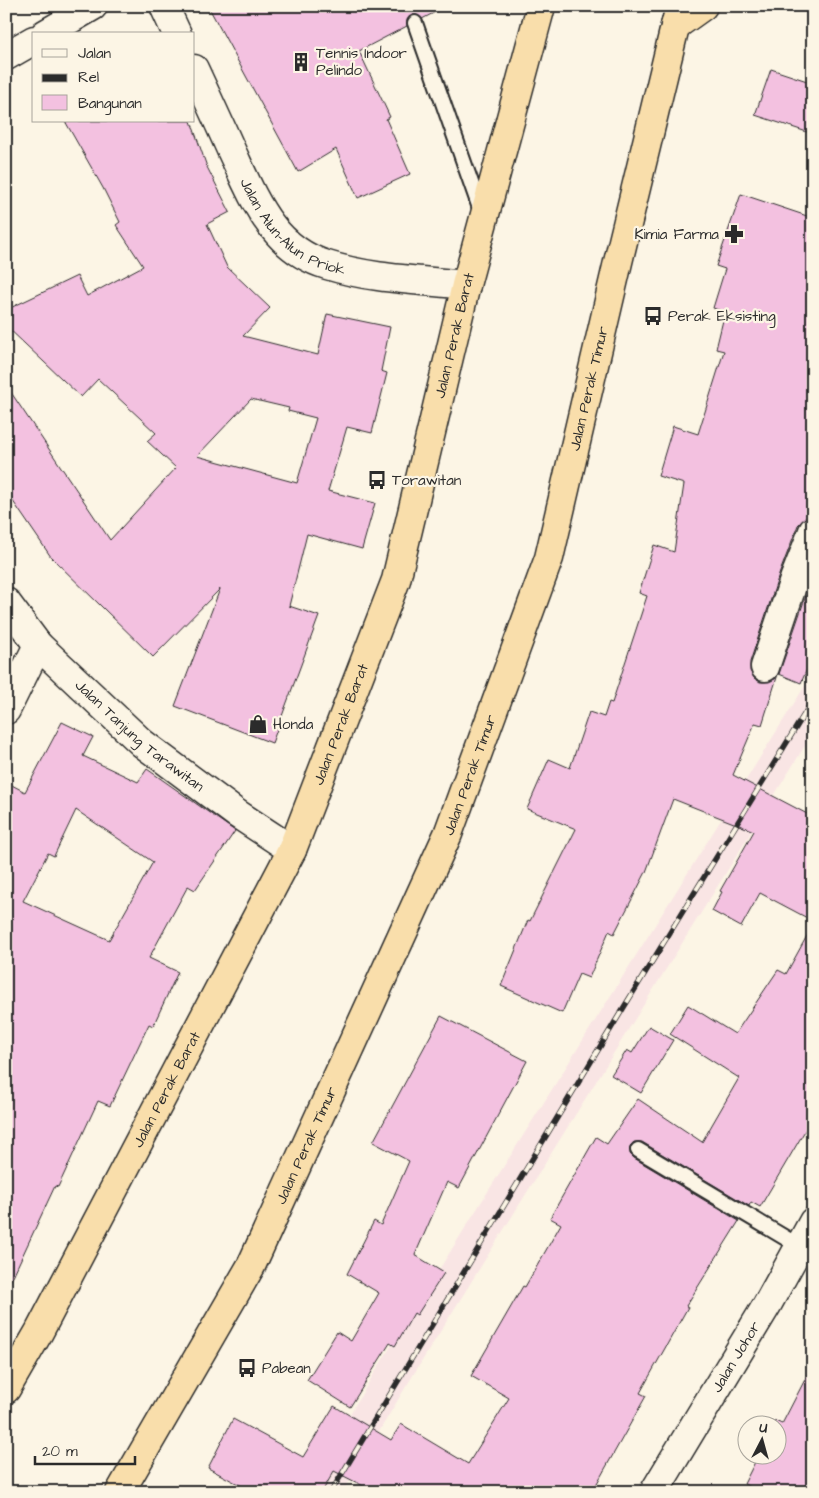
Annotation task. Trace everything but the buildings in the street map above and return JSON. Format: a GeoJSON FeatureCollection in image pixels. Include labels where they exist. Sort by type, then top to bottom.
{"type":"FeatureCollection","features":[{"type":"Feature","properties":{"kind":"highway","name":"Jalan Perak Barat"},"geometry":{"type":"LineString","coordinates":[[6,1389],[39,1332],[292,850],[396,580],[466,286],[541,6]]}},
{"type":"Feature","properties":{"kind":"highway"},"geometry":{"type":"LineString","coordinates":[[678,16],[703,6]]}},
{"type":"Feature","properties":{"kind":"highway","name":"Jalan Perak Timur"},"geometry":{"type":"LineString","coordinates":[[120,1492],[251,1266],[448,834],[548,558],[678,16]]}},
{"type":"Feature","properties":{"kind":"street"},"geometry":{"type":"LineString","coordinates":[[48,32],[92,6]]}},
{"type":"Feature","properties":{"kind":"street"},"geometry":{"type":"LineString","coordinates":[[164,6],[176,32]]}},
{"type":"Feature","properties":{"kind":"street"},"geometry":{"type":"LineString","coordinates":[[6,56],[32,41]]}},
{"type":"Feature","properties":{"kind":"street","name":"Jalan Alun-Alun Priok"},"geometry":{"type":"LineString","coordinates":[[195,71],[258,207],[272,228],[289,245],[326,265],[365,274],[466,286]]}},
{"type":"Feature","properties":{"kind":"street"},"geometry":{"type":"LineString","coordinates":[[765,667],[795,577],[813,531]]}},
{"type":"Feature","properties":{"kind":"street","name":"Jalan Tanjung Tarawitan"},"geometry":{"type":"LineString","coordinates":[[6,602],[38,645],[142,743],[236,813],[292,850]]}},
{"type":"Feature","properties":{"kind":"street"},"geometry":{"type":"LineString","coordinates":[[6,710],[38,645]]}},
{"type":"Feature","properties":{"kind":"street","name":"Jalan Johor"},"geometry":{"type":"LineString","coordinates":[[654,1492],[767,1304],[813,1222]]}},
{"type":"Feature","properties":{"kind":"lane"},"geometry":{"type":"LineString","coordinates":[[415,22],[484,219]]}},
{"type":"Feature","properties":{"kind":"lane"},"geometry":{"type":"LineString","coordinates":[[638,1150],[799,1246]]}},
{"type":"Feature","properties":{"kind":"shaded area"},"geometry":{"type":"Polygon","coordinates":[[[813,673],[813,733],[402,1393],[343,1492],[303,1492],[378,1367],[813,673]]]}},
{"type":"Feature","properties":{"kind":"railway"},"geometry":{"type":"LineString","coordinates":[[331,1492],[621,1012],[813,700]]}},
{"type":"Feature","properties":{"kind":"place","name":"Tennis Indoor Pelindo"},"geometry":{"type":"Point","coordinates":[301,62]}},
{"type":"Feature","properties":{"kind":"place","name":"Kimia Farma"},"geometry":{"type":"Point","coordinates":[734,234]}},
{"type":"Feature","properties":{"kind":"place","name":"Perak Eksisting"},"geometry":{"type":"Point","coordinates":[653,316]}},
{"type":"Feature","properties":{"kind":"place","name":"Torawitan"},"geometry":{"type":"Point","coordinates":[377,480]}},
{"type":"Feature","properties":{"kind":"place","name":"Honda"},"geometry":{"type":"Point","coordinates":[258,724]}},
{"type":"Feature","properties":{"kind":"place","name":"Pabean"},"geometry":{"type":"Point","coordinates":[247,1368]}}]}
